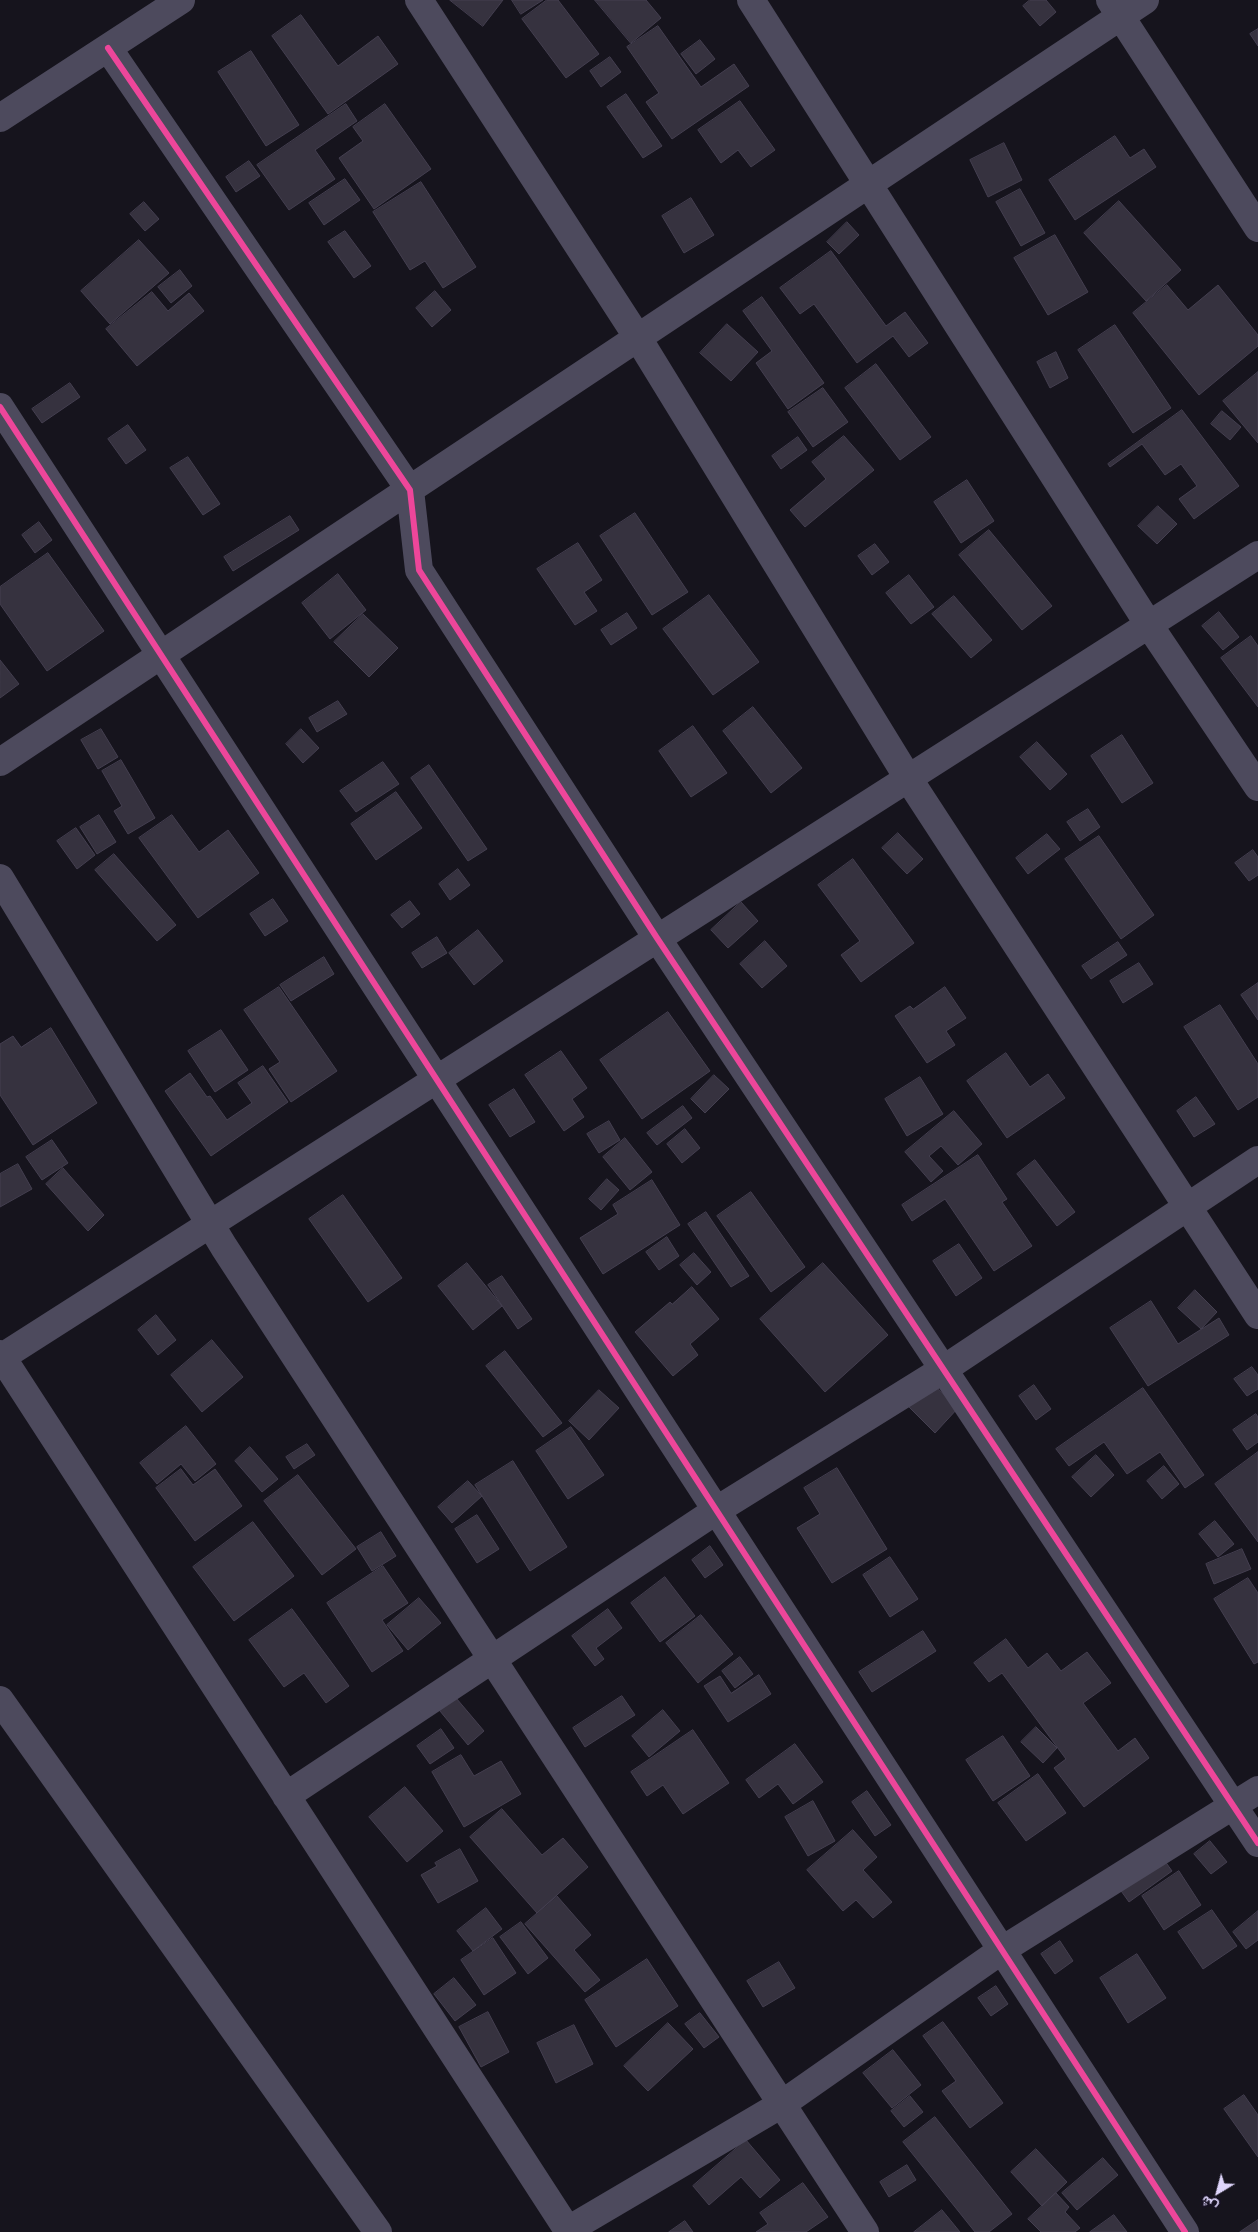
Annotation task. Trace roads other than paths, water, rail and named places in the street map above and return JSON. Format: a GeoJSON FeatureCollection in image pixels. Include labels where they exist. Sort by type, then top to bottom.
{"type":"FeatureCollection","features":[{"type":"Feature","properties":{"kind":"street"},"geometry":{"type":"LineString","coordinates":[[0,118],[181,0]]}},
{"type":"Feature","properties":{"kind":"street"},"geometry":{"type":"LineString","coordinates":[[419,0],[638,338],[908,778],[1258,1315]]}},
{"type":"Feature","properties":{"kind":"street"},"geometry":{"type":"LineString","coordinates":[[750,0],[1149,625],[1258,787]]}},
{"type":"Feature","properties":{"kind":"street"},"geometry":{"type":"LineString","coordinates":[[0,762],[869,184],[1115,8],[1145,0]]}},
{"type":"Feature","properties":{"kind":"street"},"geometry":{"type":"LineString","coordinates":[[1115,8],[1258,228]]}},
{"type":"Feature","properties":{"kind":"street"},"geometry":{"type":"LineString","coordinates":[[108,48],[410,490],[420,570],[657,938],[1258,1843]]}},
{"type":"Feature","properties":{"kind":"street"},"geometry":{"type":"LineString","coordinates":[[0,407],[1185,2232]]}},
{"type":"Feature","properties":{"kind":"street"},"geometry":{"type":"LineString","coordinates":[[1258,555],[1,1356],[568,2231],[782,2104],[1002,1950],[1258,1790]]}},
{"type":"Feature","properties":{"kind":"street"},"geometry":{"type":"LineString","coordinates":[[0,878],[210,1224],[865,2232]]}},
{"type":"Feature","properties":{"kind":"street"},"geometry":{"type":"LineString","coordinates":[[286,1796],[717,1510],[944,1369],[1258,1160]]}},
{"type":"Feature","properties":{"kind":"street"},"geometry":{"type":"LineString","coordinates":[[0,1700],[378,2232]]}}]}
